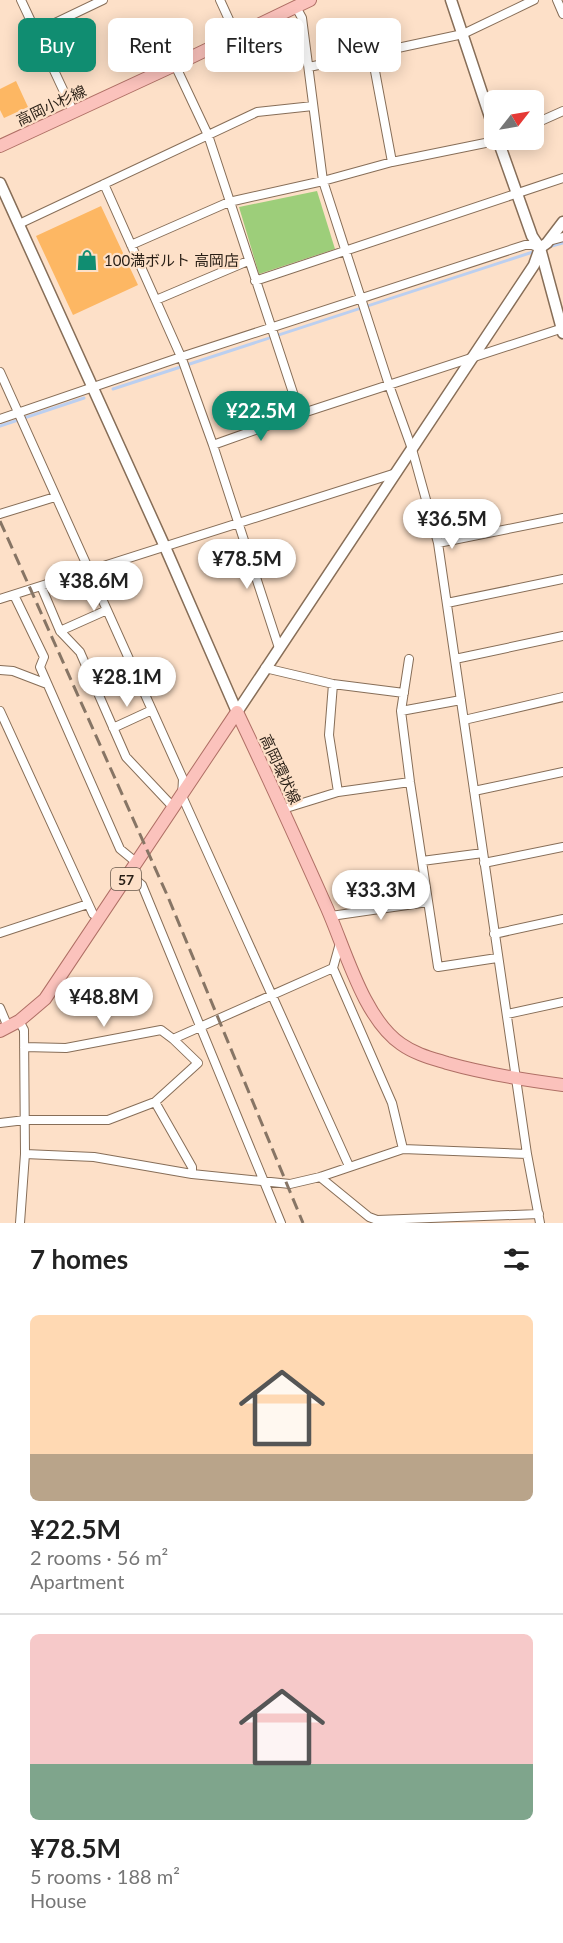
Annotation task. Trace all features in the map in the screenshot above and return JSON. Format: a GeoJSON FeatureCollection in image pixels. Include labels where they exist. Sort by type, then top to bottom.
{"type":"FeatureCollection","features":[{"type":"Feature","properties":{"kind":"main road","name":"高岡小杉線"},"geometry":{"type":"LineString","coordinates":[[273,18],[310,0]]}},
{"type":"Feature","properties":{"kind":"main road","name":"高岡小杉線"},"geometry":{"type":"LineString","coordinates":[[0,146],[159,72]]}},
{"type":"Feature","properties":{"kind":"main road","name":"57"},"geometry":{"type":"LineString","coordinates":[[9,1026],[45,999],[237,712]]}},
{"type":"Feature","properties":{"kind":"main road","name":"高岡環状線"},"geometry":{"type":"LineString","coordinates":[[237,712],[283,809],[369,1006],[385,1029],[400,1044],[418,1054],[517,1080],[563,1085]]}},
{"type":"Feature","properties":{"kind":"street"},"geometry":{"type":"LineString","coordinates":[[21,0],[29,18]]}},
{"type":"Feature","properties":{"kind":"street"},"geometry":{"type":"LineString","coordinates":[[65,18],[103,0]]}},
{"type":"Feature","properties":{"kind":"street"},"geometry":{"type":"LineString","coordinates":[[220,0],[228,18]]}},
{"type":"Feature","properties":{"kind":"street"},"geometry":{"type":"LineString","coordinates":[[451,0],[484,96]]}},
{"type":"Feature","properties":{"kind":"street"},"geometry":{"type":"LineString","coordinates":[[401,48],[463,34],[534,0]]}},
{"type":"Feature","properties":{"kind":"street"},"geometry":{"type":"LineString","coordinates":[[557,0],[563,14]]}},
{"type":"Feature","properties":{"kind":"street"},"geometry":{"type":"LineString","coordinates":[[296,7],[302,18],[323,181],[344,251],[412,449],[438,543],[494,934],[527,1154],[540,1223]]}},
{"type":"Feature","properties":{"kind":"street"},"geometry":{"type":"LineString","coordinates":[[309,68],[316,67]]}},
{"type":"Feature","properties":{"kind":"street"},"geometry":{"type":"LineString","coordinates":[[55,72],[73,111]]}},
{"type":"Feature","properties":{"kind":"street"},"geometry":{"type":"LineString","coordinates":[[178,72],[208,135],[300,414]]}},
{"type":"Feature","properties":{"kind":"street"},"geometry":{"type":"LineString","coordinates":[[375,72],[392,162]]}},
{"type":"Feature","properties":{"kind":"street"},"geometry":{"type":"LineString","coordinates":[[19,224],[257,112],[313,106]]}},
{"type":"Feature","properties":{"kind":"street"},"geometry":{"type":"LineString","coordinates":[[544,120],[563,111]]}},
{"type":"Feature","properties":{"kind":"street"},"geometry":{"type":"LineString","coordinates":[[131,245],[229,202],[484,141]]}},
{"type":"Feature","properties":{"kind":"street"},"geometry":{"type":"LineString","coordinates":[[213,445],[474,356],[563,330],[542,250],[532,236],[502,150]]}},
{"type":"Feature","properties":{"kind":"street"},"geometry":{"type":"LineString","coordinates":[[255,281],[563,177]]}},
{"type":"Feature","properties":{"kind":"street"},"geometry":{"type":"LineString","coordinates":[[0,183],[165,546],[237,712]]}},
{"type":"Feature","properties":{"kind":"street"},"geometry":{"type":"LineString","coordinates":[[104,184],[182,358],[213,445],[279,648]]}},
{"type":"Feature","properties":{"kind":"street"},"geometry":{"type":"LineString","coordinates":[[237,712],[542,250],[563,222]]}},
{"type":"Feature","properties":{"kind":"street"},"geometry":{"type":"LineString","coordinates":[[542,250],[563,237]]}},
{"type":"Feature","properties":{"kind":"street"},"geometry":{"type":"LineString","coordinates":[[0,420],[525,245],[532,245],[542,250]]}},
{"type":"Feature","properties":{"kind":"street"},"geometry":{"type":"LineString","coordinates":[[156,300],[249,261]]}},
{"type":"Feature","properties":{"kind":"street"},"geometry":{"type":"LineString","coordinates":[[0,372],[183,779],[182,796],[349,1166]]}},
{"type":"Feature","properties":{"kind":"street"},"geometry":{"type":"LineString","coordinates":[[0,599],[397,472]]}},
{"type":"Feature","properties":{"kind":"street"},"geometry":{"type":"LineString","coordinates":[[0,514],[55,497]]}},
{"type":"Feature","properties":{"kind":"street"},"geometry":{"type":"LineString","coordinates":[[438,543],[563,518]]}},
{"type":"Feature","properties":{"kind":"street"},"geometry":{"type":"LineString","coordinates":[[447,603],[563,579]]}},
{"type":"Feature","properties":{"kind":"street"},"geometry":{"type":"LineString","coordinates":[[41,586],[60,631],[80,652],[126,757],[174,808]]}},
{"type":"Feature","properties":{"kind":"street"},"geometry":{"type":"LineString","coordinates":[[14,595],[44,657],[40,667],[47,684],[120,849],[137,863]]}},
{"type":"Feature","properties":{"kind":"street"},"geometry":{"type":"LineString","coordinates":[[60,631],[107,610]]}},
{"type":"Feature","properties":{"kind":"street"},"geometry":{"type":"LineString","coordinates":[[455,659],[563,636]]}},
{"type":"Feature","properties":{"kind":"street"},"geometry":{"type":"LineString","coordinates":[[409,659],[401,711],[438,967],[498,958]]}},
{"type":"Feature","properties":{"kind":"street"},"geometry":{"type":"LineString","coordinates":[[266,668],[333,684],[404,693]]}},
{"type":"Feature","properties":{"kind":"street"},"geometry":{"type":"LineString","coordinates":[[0,670],[13,670],[47,684]]}},
{"type":"Feature","properties":{"kind":"street"},"geometry":{"type":"LineString","coordinates":[[333,684],[329,735],[338,792]]}},
{"type":"Feature","properties":{"kind":"street"},"geometry":{"type":"LineString","coordinates":[[464,720],[563,697]]}},
{"type":"Feature","properties":{"kind":"street"},"geometry":{"type":"LineString","coordinates":[[401,711],[461,700]]}},
{"type":"Feature","properties":{"kind":"street"},"geometry":{"type":"LineString","coordinates":[[113,728],[152,710]]}},
{"type":"Feature","properties":{"kind":"street"},"geometry":{"type":"LineString","coordinates":[[0,711],[88,904],[93,914],[99,918]]}},
{"type":"Feature","properties":{"kind":"street"},"geometry":{"type":"LineString","coordinates":[[474,791],[563,772]]}},
{"type":"Feature","properties":{"kind":"street"},"geometry":{"type":"LineString","coordinates":[[283,809],[338,792],[410,782]]}},
{"type":"Feature","properties":{"kind":"street"},"geometry":{"type":"LineString","coordinates":[[484,863],[563,846]]}},
{"type":"Feature","properties":{"kind":"street"},"geometry":{"type":"LineString","coordinates":[[422,861],[483,853]]}},
{"type":"Feature","properties":{"kind":"street"},"geometry":{"type":"LineString","coordinates":[[129,874],[142,885],[281,1223]]}},
{"type":"Feature","properties":{"kind":"street"},"geometry":{"type":"LineString","coordinates":[[331,916],[428,902]]}},
{"type":"Feature","properties":{"kind":"street"},"geometry":{"type":"LineString","coordinates":[[0,933],[88,904]]}},
{"type":"Feature","properties":{"kind":"street"},"geometry":{"type":"LineString","coordinates":[[494,934],[563,919]]}},
{"type":"Feature","properties":{"kind":"street"},"geometry":{"type":"LineString","coordinates":[[340,941],[333,968],[392,1103],[403,1149]]}},
{"type":"Feature","properties":{"kind":"street"},"geometry":{"type":"LineString","coordinates":[[173,1039],[333,968]]}},
{"type":"Feature","properties":{"kind":"street"},"geometry":{"type":"LineString","coordinates":[[507,1014],[563,1002]]}},
{"type":"Feature","properties":{"kind":"street"},"geometry":{"type":"LineString","coordinates":[[0,1008],[9,1026],[24,1030],[26,1154],[20,1223]]}},
{"type":"Feature","properties":{"kind":"street"},"geometry":{"type":"LineString","coordinates":[[0,1124],[25,1120],[108,1120],[155,1102],[198,1063],[161,1030],[66,1048],[24,1047]]}},
{"type":"Feature","properties":{"kind":"street"},"geometry":{"type":"LineString","coordinates":[[155,1102],[192,1167],[192,1174]]}},
{"type":"Feature","properties":{"kind":"street"},"geometry":{"type":"LineString","coordinates":[[26,1154],[94,1156],[192,1174],[290,1184],[320,1177],[403,1149],[527,1154]]}},
{"type":"Feature","properties":{"kind":"street"},"geometry":{"type":"LineString","coordinates":[[320,1177],[369,1217],[377,1220],[409,1221],[539,1214]]}},
{"type":"Feature","properties":{"kind":"green space"},"geometry":{"type":"Polygon","coordinates":[[[317,191],[335,249],[259,274],[239,207],[317,191]]]}},
{"type":"Feature","properties":{"kind":"building"},"geometry":{"type":"Polygon","coordinates":[[[16,81],[28,107],[4,118],[0,110],[0,89],[16,81]]]}},
{"type":"Feature","properties":{"kind":"building","name":"100満ボルト 高岡店"},"geometry":{"type":"Polygon","coordinates":[[[101,206],[138,285],[73,315],[36,236],[101,206]]]}},
{"type":"Feature","properties":{"kind":"waterway"},"geometry":{"type":"LineString","coordinates":[[548,247],[563,243]]}},
{"type":"Feature","properties":{"kind":"waterway"},"geometry":{"type":"LineString","coordinates":[[113,389],[536,251]]}},
{"type":"Feature","properties":{"kind":"waterway"},"geometry":{"type":"LineString","coordinates":[[0,426],[84,398]]}},
{"type":"Feature","properties":{"kind":"railway"},"geometry":{"type":"LineString","coordinates":[[0,521],[168,897],[303,1223]]}},
{"type":"Feature","properties":{"kind":"place","name":"100満ボルト 高岡店"},"geometry":{"type":"Point","coordinates":[87,260]}}]}
